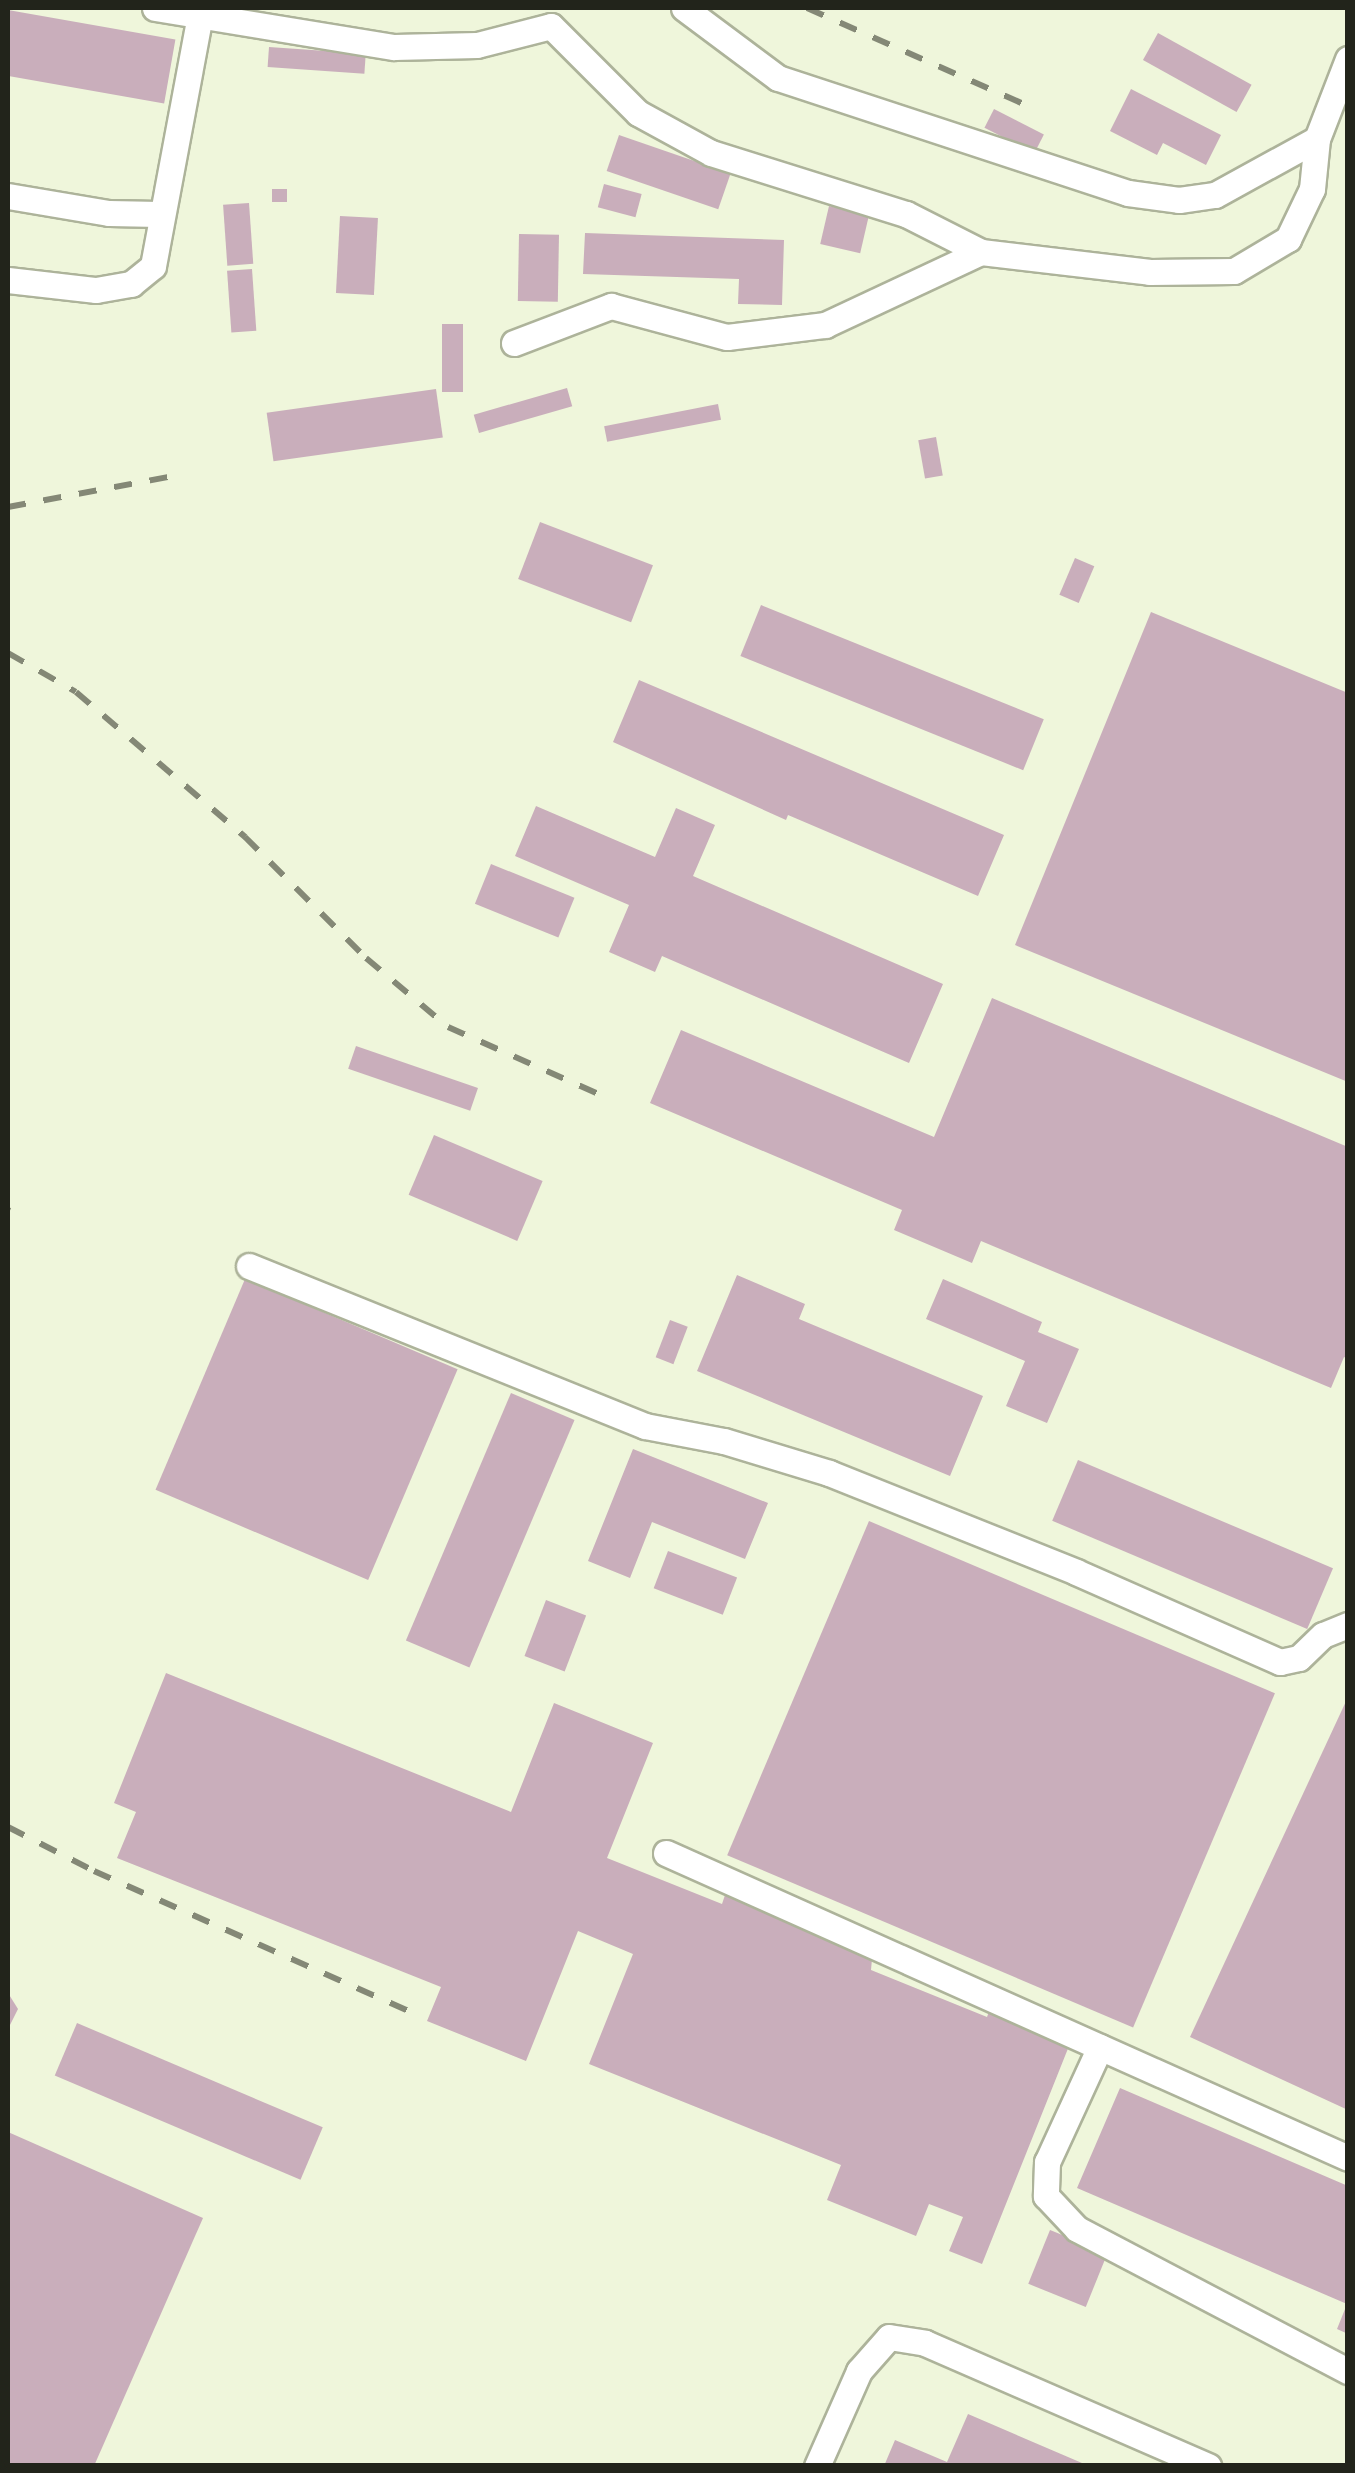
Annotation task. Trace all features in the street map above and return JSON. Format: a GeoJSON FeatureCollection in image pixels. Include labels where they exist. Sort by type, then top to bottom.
{"type":"FeatureCollection","features":[{"type":"Feature","properties":{"kind":"street"},"geometry":{"type":"LineString","coordinates":[[155,8],[394,47],[477,45],[542,17],[638,113],[711,153],[906,214],[981,252],[1150,272],[1234,271],[1288,238],[1312,189],[1317,140],[1348,58]]}},
{"type":"Feature","properties":{"kind":"street"},"geometry":{"type":"LineString","coordinates":[[684,8],[778,78],[1128,192],[1179,200],[1215,195],[1317,140]]}},
{"type":"Feature","properties":{"kind":"street"},"geometry":{"type":"LineString","coordinates":[[8,280],[74,290],[130,284],[152,266],[200,15]]}},
{"type":"Feature","properties":{"kind":"street"},"geometry":{"type":"LineString","coordinates":[[8,196],[108,213],[159,214]]}},
{"type":"Feature","properties":{"kind":"street"},"geometry":{"type":"LineString","coordinates":[[514,343],[612,306],[727,337],[825,325],[981,252]]}},
{"type":"Feature","properties":{"kind":"street"},"geometry":{"type":"LineString","coordinates":[[249,1266],[645,1426],[724,1440],[829,1473],[1076,1572],[1280,1662],[1299,1658],[1323,1636],[1348,1625]]}},
{"type":"Feature","properties":{"kind":"street"},"geometry":{"type":"LineString","coordinates":[[666,1853],[1348,2158]]}},
{"type":"Feature","properties":{"kind":"street"},"geometry":{"type":"LineString","coordinates":[[1100,2048],[1047,2162],[1046,2196],[1077,2229],[1348,2371]]}},
{"type":"Feature","properties":{"kind":"street"},"geometry":{"type":"LineString","coordinates":[[817,2466],[860,2371],[889,2337],[926,2343],[1208,2466]]}},
{"type":"Feature","properties":{"kind":"building"},"geometry":{"type":"Polygon","coordinates":[[[8,10],[175,40],[164,104],[8,76],[8,10]]]}},
{"type":"Feature","properties":{"kind":"building"},"geometry":{"type":"Polygon","coordinates":[[[1158,33],[1252,85],[1237,112],[1143,60],[1158,33]]]}},
{"type":"Feature","properties":{"kind":"building"},"geometry":{"type":"Polygon","coordinates":[[[269,47],[366,54],[364,74],[268,67],[269,47]]]}},
{"type":"Feature","properties":{"kind":"building"},"geometry":{"type":"Polygon","coordinates":[[[1131,89],[1221,135],[1206,165],[1163,143],[1157,155],[1110,131],[1131,89]]]}},
{"type":"Feature","properties":{"kind":"building"},"geometry":{"type":"Polygon","coordinates":[[[994,109],[1044,134],[1034,153],[984,128],[994,109]]]}},
{"type":"Feature","properties":{"kind":"building"},"geometry":{"type":"Polygon","coordinates":[[[619,135],[731,173],[718,209],[607,171],[619,135]]]}},
{"type":"Feature","properties":{"kind":"building"},"geometry":{"type":"Polygon","coordinates":[[[604,184],[642,194],[635,217],[598,207],[604,184]]]}},
{"type":"Feature","properties":{"kind":"building"},"geometry":{"type":"Polygon","coordinates":[[[272,189],[287,189],[287,202],[272,202],[272,189]]]}},
{"type":"Feature","properties":{"kind":"building"},"geometry":{"type":"Polygon","coordinates":[[[249,203],[253,264],[227,266],[223,205],[249,203]]]}},
{"type":"Feature","properties":{"kind":"building"},"geometry":{"type":"Polygon","coordinates":[[[829,206],[869,215],[860,253],[820,244],[829,206]]]}},
{"type":"Feature","properties":{"kind":"building"},"geometry":{"type":"Polygon","coordinates":[[[340,216],[378,218],[374,295],[336,293],[340,216]]]}},
{"type":"Feature","properties":{"kind":"building"},"geometry":{"type":"Polygon","coordinates":[[[585,233],[784,240],[782,305],[738,304],[739,279],[583,274],[585,233]]]}},
{"type":"Feature","properties":{"kind":"building"},"geometry":{"type":"Polygon","coordinates":[[[519,234],[559,235],[558,302],[518,301],[519,234]]]}},
{"type":"Feature","properties":{"kind":"building"},"geometry":{"type":"Polygon","coordinates":[[[252,269],[256,331],[231,333],[227,271],[252,269]]]}},
{"type":"Feature","properties":{"kind":"building"},"geometry":{"type":"Polygon","coordinates":[[[442,324],[463,324],[463,392],[442,392],[442,324]]]}},
{"type":"Feature","properties":{"kind":"building"},"geometry":{"type":"Polygon","coordinates":[[[567,388],[572,406],[479,433],[474,415],[567,388]]]}},
{"type":"Feature","properties":{"kind":"building"},"geometry":{"type":"Polygon","coordinates":[[[436,389],[443,438],[273,461],[267,413],[436,389]]]}},
{"type":"Feature","properties":{"kind":"building"},"geometry":{"type":"Polygon","coordinates":[[[718,404],[721,420],[607,442],[604,426],[718,404]]]}},
{"type":"Feature","properties":{"kind":"building"},"geometry":{"type":"Polygon","coordinates":[[[936,437],[943,475],[925,479],[918,440],[936,437]]]}},
{"type":"Feature","properties":{"kind":"building"},"geometry":{"type":"Polygon","coordinates":[[[540,522],[653,565],[631,622],[518,579],[540,522]]]}},
{"type":"Feature","properties":{"kind":"building"},"geometry":{"type":"Polygon","coordinates":[[[1075,558],[1094,566],[1079,603],[1059,595],[1075,558]]]}},
{"type":"Feature","properties":{"kind":"building"},"geometry":{"type":"Polygon","coordinates":[[[761,605],[1044,719],[1023,770],[740,656],[761,605]]]}},
{"type":"Feature","properties":{"kind":"building"},"geometry":{"type":"Polygon","coordinates":[[[1151,612],[1348,693],[1348,1082],[1015,945],[1151,612]]]}},
{"type":"Feature","properties":{"kind":"building"},"geometry":{"type":"Polygon","coordinates":[[[639,680],[1004,835],[978,896],[788,815],[786,820],[613,742],[639,680]]]}},
{"type":"Feature","properties":{"kind":"building"},"geometry":{"type":"Polygon","coordinates":[[[536,806],[655,857],[676,808],[715,825],[693,876],[943,984],[909,1063],[662,956],[655,972],[609,952],[629,905],[515,856],[536,806]]]}},
{"type":"Feature","properties":{"kind":"building"},"geometry":{"type":"Polygon","coordinates":[[[491,864],[574,898],[558,938],[475,904],[491,864]]]}},
{"type":"Feature","properties":{"kind":"building"},"geometry":{"type":"Polygon","coordinates":[[[992,998],[1348,1147],[1348,1359],[1344,1357],[1331,1388],[981,1241],[972,1263],[894,1230],[902,1210],[650,1103],[681,1030],[934,1137],[992,998]]]}},
{"type":"Feature","properties":{"kind":"building"},"geometry":{"type":"Polygon","coordinates":[[[356,1046],[478,1088],[470,1111],[348,1069],[356,1046]]]}},
{"type":"Feature","properties":{"kind":"building"},"geometry":{"type":"Polygon","coordinates":[[[434,1135],[543,1181],[517,1241],[409,1195],[434,1135]]]}},
{"type":"Feature","properties":{"kind":"building"},"geometry":{"type":"Polygon","coordinates":[[[737,1275],[805,1304],[799,1319],[983,1396],[950,1476],[697,1371],[737,1275]]]}},
{"type":"Feature","properties":{"kind":"building"},"geometry":{"type":"Polygon","coordinates":[[[245,1279],[458,1369],[368,1580],[156,1490],[245,1279]]]}},
{"type":"Feature","properties":{"kind":"building"},"geometry":{"type":"Polygon","coordinates":[[[943,1279],[1042,1322],[1038,1332],[1079,1349],[1047,1423],[1006,1406],[1025,1361],[926,1319],[943,1279]]]}},
{"type":"Feature","properties":{"kind":"building"},"geometry":{"type":"Polygon","coordinates":[[[670,1320],[688,1327],[673,1364],[656,1357],[670,1320]]]}},
{"type":"Feature","properties":{"kind":"building"},"geometry":{"type":"Polygon","coordinates":[[[511,1393],[575,1420],[469,1668],[406,1641],[511,1393]]]}},
{"type":"Feature","properties":{"kind":"building"},"geometry":{"type":"Polygon","coordinates":[[[633,1449],[768,1503],[745,1559],[652,1522],[630,1578],[588,1561],[633,1449]]]}},
{"type":"Feature","properties":{"kind":"building"},"geometry":{"type":"Polygon","coordinates":[[[1078,1460],[1333,1568],[1307,1629],[1052,1521],[1078,1460]]]}},
{"type":"Feature","properties":{"kind":"building"},"geometry":{"type":"Polygon","coordinates":[[[869,1521],[1275,1693],[1133,2027],[727,1855],[869,1521]]]}},
{"type":"Feature","properties":{"kind":"building"},"geometry":{"type":"Polygon","coordinates":[[[668,1551],[737,1578],[723,1615],[654,1588],[668,1551]]]}},
{"type":"Feature","properties":{"kind":"building"},"geometry":{"type":"Polygon","coordinates":[[[546,1600],[586,1615],[565,1671],[524,1656],[546,1600]]]}},
{"type":"Feature","properties":{"kind":"building"},"geometry":{"type":"Polygon","coordinates":[[[166,1673],[511,1812],[554,1703],[653,1743],[607,1858],[722,1904],[725,1895],[872,1959],[871,1970],[987,2017],[990,2009],[1071,2041],[982,2264],[949,2251],[963,2217],[929,2204],[916,2236],[827,2200],[841,2165],[589,2064],[633,1954],[578,1931],[526,2061],[427,2021],[441,1987],[117,1858],[136,1812],[114,1803],[166,1673]]]}},
{"type":"Feature","properties":{"kind":"building"},"geometry":{"type":"Polygon","coordinates":[[[1348,1697],[1348,2110],[1190,2037],[1348,1697]]]}},
{"type":"Feature","properties":{"kind":"building"},"geometry":{"type":"Polygon","coordinates":[[[8,1993],[18,2009],[8,2029],[8,1993]]]}},
{"type":"Feature","properties":{"kind":"building"},"geometry":{"type":"Polygon","coordinates":[[[77,2023],[323,2127],[301,2180],[55,2075],[77,2023]]]}},
{"type":"Feature","properties":{"kind":"building"},"geometry":{"type":"Polygon","coordinates":[[[1120,2088],[1348,2186],[1348,2334],[1337,2329],[1347,2304],[1077,2188],[1120,2088]]]}},
{"type":"Feature","properties":{"kind":"building"},"geometry":{"type":"Polygon","coordinates":[[[8,2132],[203,2218],[94,2466],[8,2466],[8,2132]]]}},
{"type":"Feature","properties":{"kind":"building"},"geometry":{"type":"Polygon","coordinates":[[[1050,2230],[1107,2253],[1086,2307],[1028,2284],[1050,2230]]]}},
{"type":"Feature","properties":{"kind":"building"},"geometry":{"type":"Polygon","coordinates":[[[968,2414],[1089,2466],[884,2466],[895,2440],[947,2462],[968,2414]]]}},
{"type":"Feature","properties":{"kind":"railway"},"geometry":{"type":"LineString","coordinates":[[807,8],[1035,109]]}},
{"type":"Feature","properties":{"kind":"railway"},"geometry":{"type":"LineString","coordinates":[[8,507],[174,476]]}},
{"type":"Feature","properties":{"kind":"railway"},"geometry":{"type":"LineString","coordinates":[[8,653],[76,692],[245,837],[366,958],[448,1027],[610,1099]]}},
{"type":"Feature","properties":{"kind":"railway"},"geometry":{"type":"LineString","coordinates":[[8,1827],[94,1871],[409,2011]]}}]}
